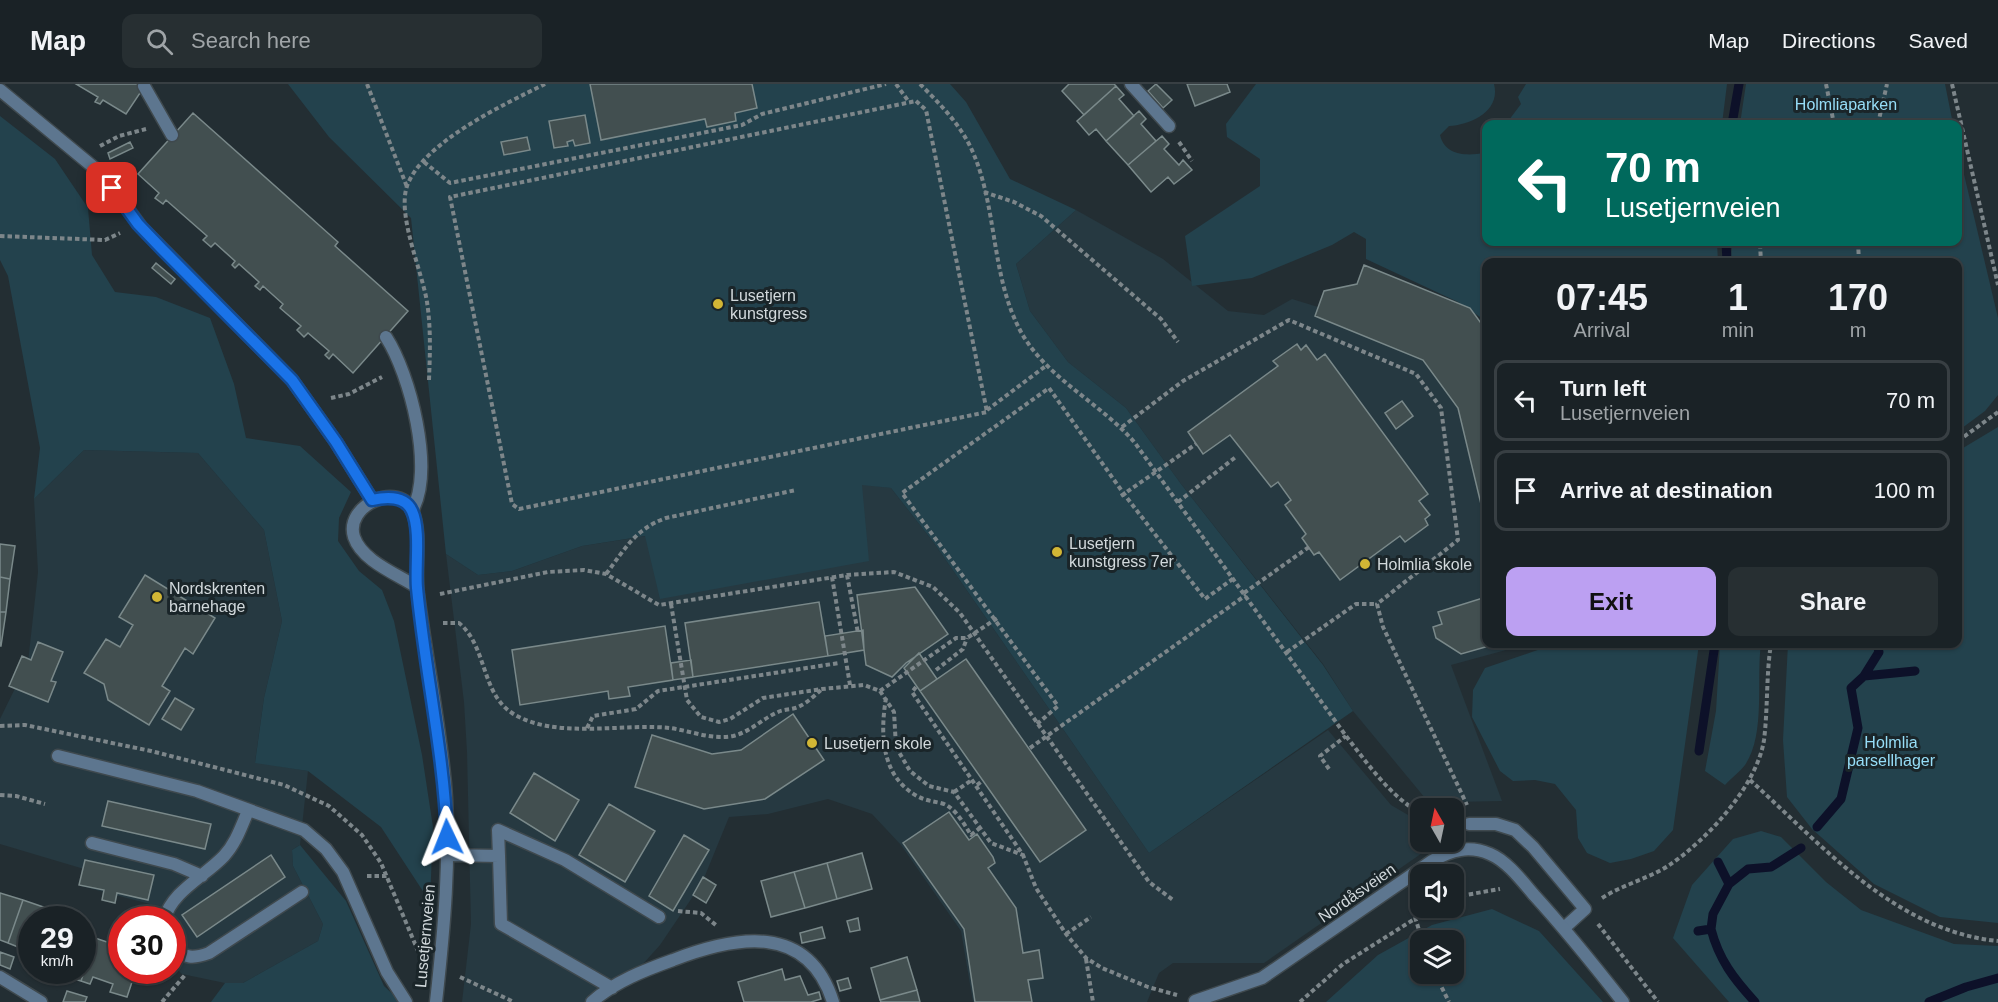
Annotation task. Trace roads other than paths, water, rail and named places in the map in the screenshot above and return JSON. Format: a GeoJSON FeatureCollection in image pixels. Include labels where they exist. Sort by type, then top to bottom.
{"type":"FeatureCollection","features":[{"type":"Feature","properties":{"kind":"street"},"geometry":{"type":"LineString","coordinates":[[1131,84],[1169,126]]}},
{"type":"Feature","properties":{"kind":"street"},"geometry":{"type":"LineString","coordinates":[[144,86],[172,135]]}},
{"type":"Feature","properties":{"kind":"street"},"geometry":{"type":"LineString","coordinates":[[0,90],[82,155],[103,175],[141,227],[292,380],[312,405],[372,500]]}},
{"type":"Feature","properties":{"kind":"street"},"geometry":{"type":"LineString","coordinates":[[386,337],[400,366],[419,443],[421,488],[412,511]]}},
{"type":"Feature","properties":{"kind":"street"},"geometry":{"type":"LineString","coordinates":[[412,511],[407,504],[394,498],[372,500],[364,506],[353,525],[353,535],[357,545],[366,555],[417,587]]}},
{"type":"Feature","properties":{"kind":"street","name":"Lusetjernveien"},"geometry":{"type":"LineString","coordinates":[[412,511],[415,527],[417,587],[442,758],[447,855],[436,1002]]}},
{"type":"Feature","properties":{"kind":"street"},"geometry":{"type":"LineString","coordinates":[[58,756],[197,791],[248,811],[292,824],[326,849],[343,872],[387,972],[406,1002]]}},
{"type":"Feature","properties":{"kind":"street"},"geometry":{"type":"LineString","coordinates":[[168,906],[231,848],[248,811]]}},
{"type":"Feature","properties":{"kind":"street"},"geometry":{"type":"LineString","coordinates":[[1469,824],[1496,824],[1515,830],[1533,847],[1585,909],[1564,927]]}},
{"type":"Feature","properties":{"kind":"street"},"geometry":{"type":"LineString","coordinates":[[612,988],[501,924],[498,830],[565,860],[659,917]]}},
{"type":"Feature","properties":{"kind":"street"},"geometry":{"type":"LineString","coordinates":[[92,843],[174,864],[202,876]]}},
{"type":"Feature","properties":{"kind":"street","name":"Nordåsveien"},"geometry":{"type":"LineString","coordinates":[[1195,1000],[1262,978],[1416,871],[1455,850],[1478,850],[1495,856],[1524,884],[1564,927],[1623,1002]]}},
{"type":"Feature","properties":{"kind":"street"},"geometry":{"type":"LineString","coordinates":[[447,855],[499,856]]}},
{"type":"Feature","properties":{"kind":"street"},"geometry":{"type":"LineString","coordinates":[[186,956],[196,958],[208,953],[302,892]]}},
{"type":"Feature","properties":{"kind":"street"},"geometry":{"type":"LineString","coordinates":[[592,1002],[612,988],[663,963],[725,942],[759,941],[800,953],[821,973],[833,1002]]}},
{"type":"Feature","properties":{"kind":"street"},"geometry":{"type":"LineString","coordinates":[[0,977],[41,1002]]}},
{"type":"Feature","properties":{"kind":"waterway"},"geometry":{"type":"LineString","coordinates":[[1733,120],[1739,84]]}},
{"type":"Feature","properties":{"kind":"waterway"},"geometry":{"type":"LineString","coordinates":[[1726,246],[1727,258]]}},
{"type":"Feature","properties":{"kind":"waterway"},"geometry":{"type":"LineString","coordinates":[[1699,751],[1714,648]]}},
{"type":"Feature","properties":{"kind":"waterway"},"geometry":{"type":"LineString","coordinates":[[1817,827],[1841,799],[1858,728],[1851,688],[1864,676],[1879,652],[1878,648]]}},
{"type":"Feature","properties":{"kind":"waterway"},"geometry":{"type":"LineString","coordinates":[[1864,676],[1915,671]]}},
{"type":"Feature","properties":{"kind":"waterway"},"geometry":{"type":"LineString","coordinates":[[1729,884],[1748,869],[1771,867],[1801,848]]}},
{"type":"Feature","properties":{"kind":"waterway"},"geometry":{"type":"LineString","coordinates":[[1698,931],[1711,929],[1713,914],[1729,884],[1718,862]]}},
{"type":"Feature","properties":{"kind":"waterway"},"geometry":{"type":"LineString","coordinates":[[1711,929],[1728,969],[1755,1002]]}},
{"type":"Feature","properties":{"kind":"waterway"},"geometry":{"type":"LineString","coordinates":[[1929,1002],[1966,987],[1998,978]]}},
{"type":"Feature","properties":{"kind":"place","name":"Lusetjern kunstgress"},"geometry":{"type":"Point","coordinates":[718,304]}},
{"type":"Feature","properties":{"kind":"place","name":"Lusetjern kunstgress 7er"},"geometry":{"type":"Point","coordinates":[1057,552]}},
{"type":"Feature","properties":{"kind":"place","name":"Holmlia skole"},"geometry":{"type":"Point","coordinates":[1365,564]}},
{"type":"Feature","properties":{"kind":"place","name":"Nordskrenten barnehage"},"geometry":{"type":"Point","coordinates":[157,597]}},
{"type":"Feature","properties":{"kind":"place","name":"Lusetjern skole"},"geometry":{"type":"Point","coordinates":[812,743]}},
{"type":"Feature","properties":{"kind":"park label","name":"Holmliaparken"},"geometry":{"type":"Point","coordinates":[1846,104]}},
{"type":"Feature","properties":{"kind":"park label","name":"Holmlia parsellhager"},"geometry":{"type":"Point","coordinates":[1891,751]}}]}
